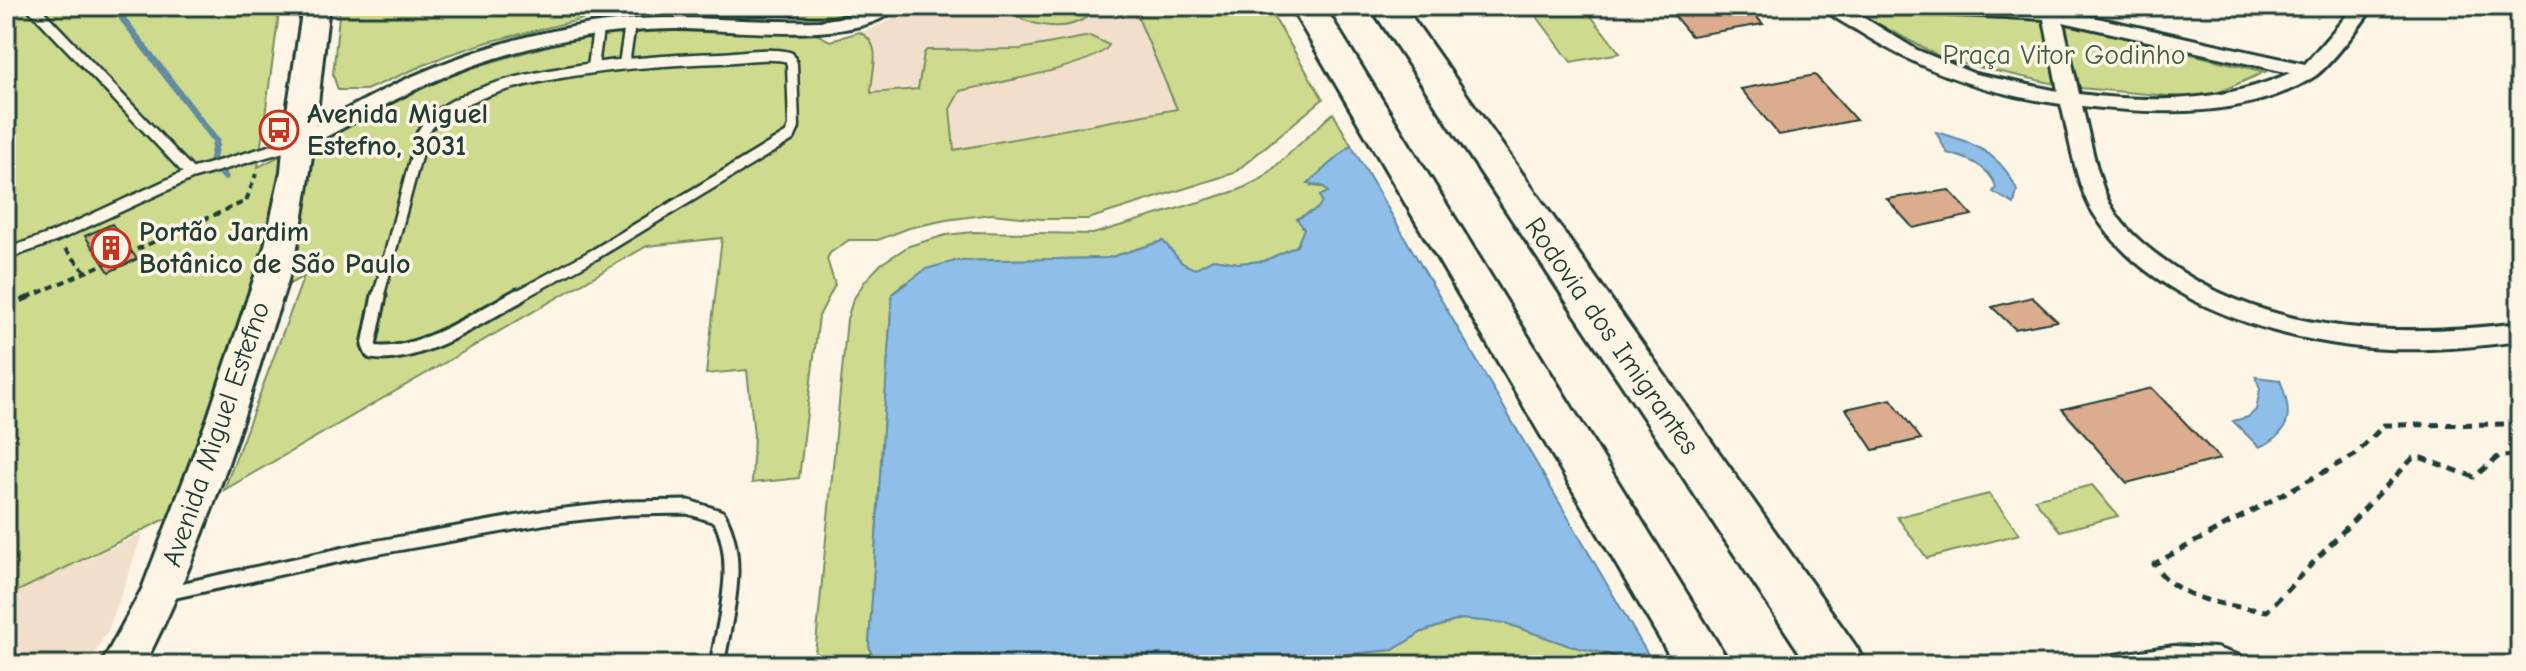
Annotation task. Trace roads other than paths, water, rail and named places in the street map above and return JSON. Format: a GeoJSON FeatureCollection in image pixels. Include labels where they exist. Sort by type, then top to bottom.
{"type":"FeatureCollection","features":[{"type":"Feature","properties":{"kind":"highway"},"geometry":{"type":"LineString","coordinates":[[1307,6],[1704,665]]}},
{"type":"Feature","properties":{"kind":"highway","name":"Rodovia dos Imigrantes"},"geometry":{"type":"LineString","coordinates":[[1387,6],[1838,665]]}},
{"type":"Feature","properties":{"kind":"main road","name":"Avenida Miguel Estefno"},"geometry":{"type":"LineString","coordinates":[[122,665],[160,594],[226,417],[281,246],[282,147],[316,6]]}},
{"type":"Feature","properties":{"kind":"street"},"geometry":{"type":"LineString","coordinates":[[282,147],[435,73],[494,54],[598,29],[685,23],[841,26],[869,17],[889,6]]}},
{"type":"Feature","properties":{"kind":"street"},"geometry":{"type":"LineString","coordinates":[[1832,6],[1884,40],[1938,68],[2002,88],[2068,99],[2185,104],[2236,99],[2268,90],[2310,71],[2365,6]]}},
{"type":"Feature","properties":{"kind":"street"},"geometry":{"type":"LineString","coordinates":[[1914,6],[2052,10],[2310,71]]}},
{"type":"Feature","properties":{"kind":"street"},"geometry":{"type":"LineString","coordinates":[[2052,10],[2068,99],[2102,210],[2134,247],[2161,269],[2190,287],[2254,314],[2306,330],[2354,337],[2434,338],[2520,332]]}},
{"type":"Feature","properties":{"kind":"street"},"geometry":{"type":"LineString","coordinates":[[2117,665],[2187,658],[2206,658],[2230,665]]}},
{"type":"Feature","properties":{"kind":"lane"},"geometry":{"type":"LineString","coordinates":[[32,6],[191,174]]}},
{"type":"Feature","properties":{"kind":"lane"},"geometry":{"type":"LineString","coordinates":[[624,64],[630,25]]}},
{"type":"Feature","properties":{"kind":"lane"},"geometry":{"type":"LineString","coordinates":[[593,67],[598,29]]}},
{"type":"Feature","properties":{"kind":"lane"},"geometry":{"type":"LineString","coordinates":[[786,56],[792,64],[793,132],[633,232],[452,331],[400,353],[388,355],[372,352],[369,345],[373,317],[427,124],[438,114],[496,89],[593,67],[786,56]]}},
{"type":"Feature","properties":{"kind":"lane"},"geometry":{"type":"LineString","coordinates":[[6,254],[54,237],[191,174],[282,147]]}},
{"type":"Feature","properties":{"kind":"lane"},"geometry":{"type":"LineString","coordinates":[[160,594],[483,526],[628,508],[700,507],[717,513],[726,526],[731,550],[717,665]]}},
{"type":"Feature","properties":{"kind":"water"},"geometry":{"type":"Polygon","coordinates":[[[1936,132],[1974,145],[1995,159],[2011,178],[2017,191],[2014,204],[1993,192],[1996,187],[1983,168],[1947,153],[1936,132]]]}},
{"type":"Feature","properties":{"kind":"water"},"geometry":{"type":"Polygon","coordinates":[[[1351,145],[1654,665],[1631,665],[1608,654],[1570,646],[1505,623],[1461,619],[1422,632],[1393,650],[1224,665],[873,665],[869,644],[892,294],[926,269],[955,261],[1108,258],[1163,241],[1182,263],[1194,269],[1213,259],[1238,263],[1264,261],[1297,246],[1304,229],[1297,219],[1317,209],[1322,202],[1320,196],[1328,192],[1324,187],[1308,183],[1351,145]]]}},
{"type":"Feature","properties":{"kind":"water"},"geometry":{"type":"Polygon","coordinates":[[[2256,377],[2280,380],[2288,411],[2279,435],[2259,447],[2233,421],[2248,417],[2256,410],[2260,389],[2256,377]]]}},
{"type":"Feature","properties":{"kind":"waterway"},"geometry":{"type":"LineString","coordinates":[[113,6],[216,141],[212,161],[225,177]]}},
{"type":"Feature","properties":{"kind":"place","name":"Avenida Miguel Estefno, 3031"},"geometry":{"type":"Point","coordinates":[279,130]}},
{"type":"Feature","properties":{"kind":"place","name":"Portão Jardim Botânico de São Paulo"},"geometry":{"type":"Point","coordinates":[111,248]}},
{"type":"Feature","properties":{"kind":"park label","name":"Praça Vitor Godinho"},"geometry":{"type":"Point","coordinates":[2064,55]}}]}
